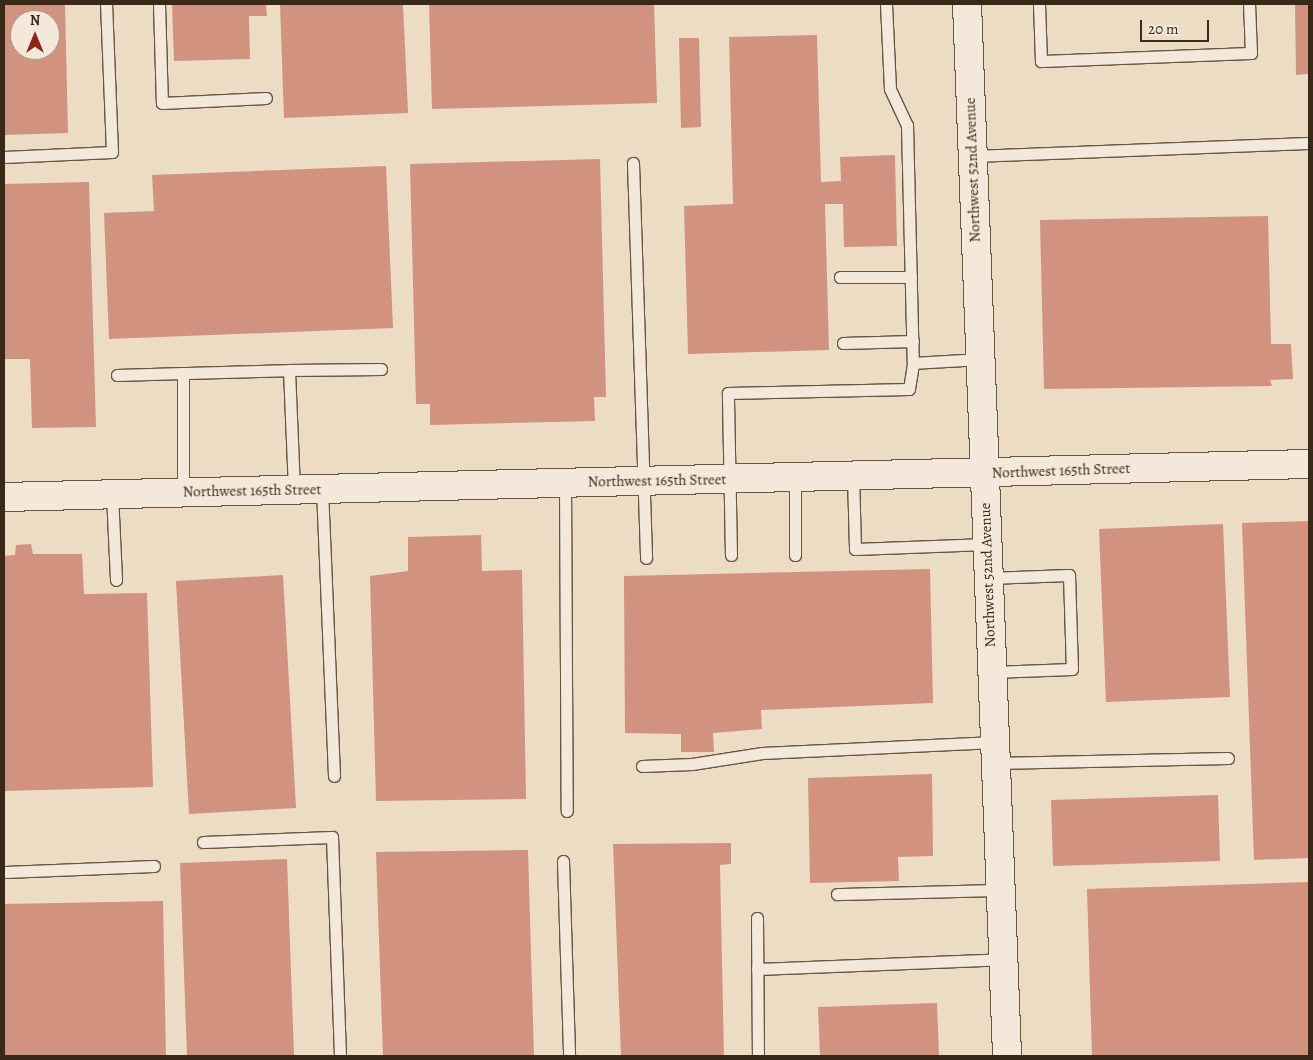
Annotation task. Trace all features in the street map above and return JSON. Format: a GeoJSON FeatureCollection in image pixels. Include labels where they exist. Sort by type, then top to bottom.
{"type":"FeatureCollection","features":[{"type":"Feature","properties":{"kind":"street","name":"Northwest 52nd Avenue"},"geometry":{"type":"LineString","coordinates":[[967,4],[1007,1056]]}},
{"type":"Feature","properties":{"kind":"street","name":"Northwest 165th Street"},"geometry":{"type":"LineString","coordinates":[[4,497],[1309,464]]}},
{"type":"Feature","properties":{"kind":"lane"},"geometry":{"type":"LineString","coordinates":[[4,157],[112,152],[106,4]]}},
{"type":"Feature","properties":{"kind":"lane"},"geometry":{"type":"LineString","coordinates":[[160,4],[162,103],[266,98]]}},
{"type":"Feature","properties":{"kind":"lane"},"geometry":{"type":"LineString","coordinates":[[731,556],[728,479],[728,392],[910,389],[913,363],[907,126],[890,89],[886,4]]}},
{"type":"Feature","properties":{"kind":"lane"},"geometry":{"type":"LineString","coordinates":[[1039,4],[1041,61],[1251,53],[1249,4]]}},
{"type":"Feature","properties":{"kind":"lane"},"geometry":{"type":"LineString","coordinates":[[972,156],[1309,143]]}},
{"type":"Feature","properties":{"kind":"lane"},"geometry":{"type":"LineString","coordinates":[[633,163],[646,558]]}},
{"type":"Feature","properties":{"kind":"lane"},"geometry":{"type":"LineString","coordinates":[[840,277],[911,276]]}},
{"type":"Feature","properties":{"kind":"lane"},"geometry":{"type":"LineString","coordinates":[[843,343],[912,341]]}},
{"type":"Feature","properties":{"kind":"lane"},"geometry":{"type":"LineString","coordinates":[[913,363],[980,359]]}},
{"type":"Feature","properties":{"kind":"lane"},"geometry":{"type":"LineString","coordinates":[[117,375],[381,368]]}},
{"type":"Feature","properties":{"kind":"lane"},"geometry":{"type":"LineString","coordinates":[[289,370],[294,490]]}},
{"type":"Feature","properties":{"kind":"lane"},"geometry":{"type":"LineString","coordinates":[[182,492],[183,374]]}},
{"type":"Feature","properties":{"kind":"lane"},"geometry":{"type":"LineString","coordinates":[[852,476],[855,549],[987,544]]}},
{"type":"Feature","properties":{"kind":"lane"},"geometry":{"type":"LineString","coordinates":[[794,478],[794,555]]}},
{"type":"Feature","properties":{"kind":"lane"},"geometry":{"type":"LineString","coordinates":[[565,483],[567,811]]}},
{"type":"Feature","properties":{"kind":"lane"},"geometry":{"type":"LineString","coordinates":[[322,489],[334,776]]}},
{"type":"Feature","properties":{"kind":"lane"},"geometry":{"type":"LineString","coordinates":[[112,494],[116,580]]}},
{"type":"Feature","properties":{"kind":"lane"},"geometry":{"type":"LineString","coordinates":[[988,578],[1069,575],[1072,669],[992,672]]}},
{"type":"Feature","properties":{"kind":"lane"},"geometry":{"type":"LineString","coordinates":[[642,766],[692,764],[762,754],[995,752],[1228,758]]}},
{"type":"Feature","properties":{"kind":"lane"},"geometry":{"type":"LineString","coordinates":[[202,842],[332,837],[340,1056]]}},
{"type":"Feature","properties":{"kind":"lane"},"geometry":{"type":"LineString","coordinates":[[563,861],[569,1056]]}},
{"type":"Feature","properties":{"kind":"lane"},"geometry":{"type":"LineString","coordinates":[[4,872],[154,866]]}},
{"type":"Feature","properties":{"kind":"lane"},"geometry":{"type":"LineString","coordinates":[[837,894],[1000,890]]}},
{"type":"Feature","properties":{"kind":"lane"},"geometry":{"type":"LineString","coordinates":[[757,918],[758,1056]]}},
{"type":"Feature","properties":{"kind":"lane"},"geometry":{"type":"LineString","coordinates":[[757,969],[1003,959]]}},
{"type":"Feature","properties":{"kind":"building"},"geometry":{"type":"Polygon","coordinates":[[[4,4],[65,4],[68,133],[4,135],[4,4]]]}},
{"type":"Feature","properties":{"kind":"building"},"geometry":{"type":"Polygon","coordinates":[[[172,4],[266,4],[267,16],[249,16],[250,59],[174,61],[172,4]]]}},
{"type":"Feature","properties":{"kind":"building"},"geometry":{"type":"Polygon","coordinates":[[[280,4],[403,4],[408,113],[284,118],[280,4]]]}},
{"type":"Feature","properties":{"kind":"building"},"geometry":{"type":"Polygon","coordinates":[[[429,4],[654,4],[657,103],[432,109],[429,4]]]}},
{"type":"Feature","properties":{"kind":"building"},"geometry":{"type":"Polygon","coordinates":[[[1295,4],[1309,4],[1309,74],[1296,75],[1295,4]]]}},
{"type":"Feature","properties":{"kind":"building"},"geometry":{"type":"Polygon","coordinates":[[[817,35],[821,182],[841,181],[840,157],[895,155],[897,246],[844,247],[843,204],[825,204],[829,350],[688,354],[684,206],[733,204],[729,37],[817,35]]]}},
{"type":"Feature","properties":{"kind":"building"},"geometry":{"type":"Polygon","coordinates":[[[679,38],[699,38],[701,127],[681,128],[679,38]]]}},
{"type":"Feature","properties":{"kind":"building"},"geometry":{"type":"Polygon","coordinates":[[[600,159],[606,397],[594,397],[595,421],[430,425],[430,404],[416,404],[410,164],[600,159]]]}},
{"type":"Feature","properties":{"kind":"building"},"geometry":{"type":"Polygon","coordinates":[[[386,166],[393,328],[109,339],[104,213],[154,211],[152,175],[386,166]]]}},
{"type":"Feature","properties":{"kind":"building"},"geometry":{"type":"Polygon","coordinates":[[[89,182],[96,427],[32,428],[30,359],[4,359],[4,184],[89,182]]]}},
{"type":"Feature","properties":{"kind":"building"},"geometry":{"type":"Polygon","coordinates":[[[1268,216],[1271,344],[1291,344],[1293,379],[1270,380],[1272,386],[1044,389],[1040,220],[1268,216]]]}},
{"type":"Feature","properties":{"kind":"building"},"geometry":{"type":"Polygon","coordinates":[[[1309,521],[1309,858],[1254,860],[1242,523],[1309,521]]]}},
{"type":"Feature","properties":{"kind":"building"},"geometry":{"type":"Polygon","coordinates":[[[1223,524],[1230,697],[1106,702],[1099,529],[1223,524]]]}},
{"type":"Feature","properties":{"kind":"building"},"geometry":{"type":"Polygon","coordinates":[[[481,535],[482,571],[522,570],[526,799],[376,801],[370,576],[408,571],[408,537],[481,535]]]}},
{"type":"Feature","properties":{"kind":"building"},"geometry":{"type":"Polygon","coordinates":[[[31,544],[33,554],[82,554],[84,594],[147,593],[153,787],[4,791],[4,556],[15,555],[16,545],[31,544]]]}},
{"type":"Feature","properties":{"kind":"building"},"geometry":{"type":"Polygon","coordinates":[[[930,569],[933,703],[761,710],[762,729],[713,733],[714,752],[681,752],[681,734],[625,733],[624,576],[930,569]]]}},
{"type":"Feature","properties":{"kind":"building"},"geometry":{"type":"Polygon","coordinates":[[[283,575],[296,808],[189,814],[176,581],[283,575]]]}},
{"type":"Feature","properties":{"kind":"building"},"geometry":{"type":"Polygon","coordinates":[[[932,774],[933,856],[898,857],[899,881],[810,883],[808,778],[932,774]]]}},
{"type":"Feature","properties":{"kind":"building"},"geometry":{"type":"Polygon","coordinates":[[[1218,795],[1220,861],[1053,866],[1051,800],[1218,795]]]}},
{"type":"Feature","properties":{"kind":"building"},"geometry":{"type":"Polygon","coordinates":[[[731,843],[731,864],[720,865],[724,1056],[621,1056],[613,844],[731,843]]]}},
{"type":"Feature","properties":{"kind":"building"},"geometry":{"type":"Polygon","coordinates":[[[528,850],[534,1056],[383,1056],[376,852],[528,850]]]}},
{"type":"Feature","properties":{"kind":"building"},"geometry":{"type":"Polygon","coordinates":[[[287,859],[294,1056],[187,1056],[180,863],[287,859]]]}},
{"type":"Feature","properties":{"kind":"building"},"geometry":{"type":"Polygon","coordinates":[[[1309,882],[1309,1056],[1092,1056],[1087,889],[1309,882]]]}},
{"type":"Feature","properties":{"kind":"building"},"geometry":{"type":"Polygon","coordinates":[[[163,901],[166,1056],[4,1056],[4,904],[163,901]]]}},
{"type":"Feature","properties":{"kind":"building"},"geometry":{"type":"Polygon","coordinates":[[[937,1003],[939,1056],[820,1056],[818,1007],[937,1003]]]}}]}
